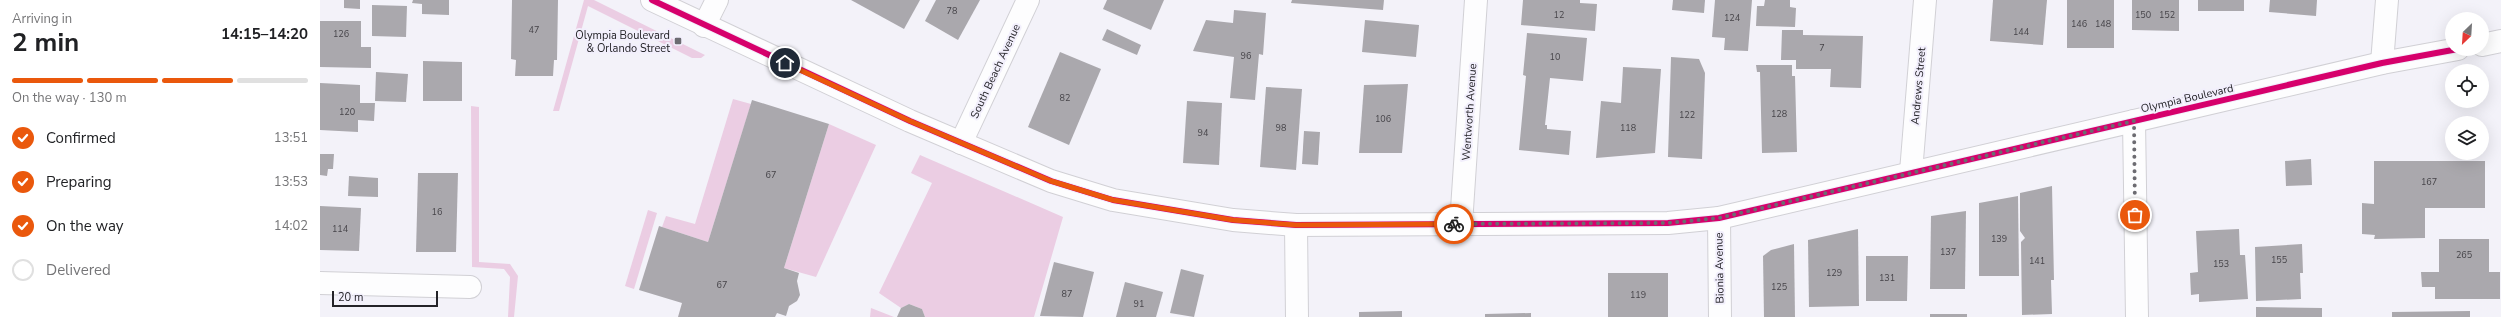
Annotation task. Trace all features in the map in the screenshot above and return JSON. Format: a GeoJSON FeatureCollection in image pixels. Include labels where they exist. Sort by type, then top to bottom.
{"type":"FeatureCollection","features":[{"type":"Feature","properties":{"kind":"street","name":"Olympia Boulevard"},"geometry":{"type":"LineString","coordinates":[[652,0],[704,26],[961,143],[1051,181],[1113,200],[1233,220],[1296,225],[1668,223],[1719,218],[2382,63],[2445,51]]}},
{"type":"Feature","properties":{"kind":"street"},"geometry":{"type":"LineString","coordinates":[[704,26],[717,0]]}},
{"type":"Feature","properties":{"kind":"street","name":"South Beach Avenue"},"geometry":{"type":"LineString","coordinates":[[961,143],[1028,0]]}},
{"type":"Feature","properties":{"kind":"street","name":"Wentworth Avenue"},"geometry":{"type":"LineString","coordinates":[[1461,224],[1476,0]]}},
{"type":"Feature","properties":{"kind":"street","name":"Andrews Street"},"geometry":{"type":"LineString","coordinates":[[1911,172],[1925,0]]}},
{"type":"Feature","properties":{"kind":"street"},"geometry":{"type":"LineString","coordinates":[[2382,63],[2387,0]]}},
{"type":"Feature","properties":{"kind":"street"},"geometry":{"type":"LineString","coordinates":[[2489,44],[2501,41]]}},
{"type":"Feature","properties":{"kind":"street"},"geometry":{"type":"LineString","coordinates":[[2134,121],[2137,317]]}},
{"type":"Feature","properties":{"kind":"street","name":"Bionia Avenue"},"geometry":{"type":"LineString","coordinates":[[1719,218],[1720,317]]}},
{"type":"Feature","properties":{"kind":"street"},"geometry":{"type":"LineString","coordinates":[[1296,225],[1297,317]]}},
{"type":"Feature","properties":{"kind":"street"},"geometry":{"type":"LineString","coordinates":[[320,283],[470,287]]}},
{"type":"Feature","properties":{"kind":"shaded area"},"geometry":{"type":"Polygon","coordinates":[[[584,0],[594,0],[705,55],[701,58],[692,58],[588,6],[559,111],[553,111],[584,0]]]}},
{"type":"Feature","properties":{"kind":"shaded area"},"geometry":{"type":"Polygon","coordinates":[[[733,99],[751,104],[708,242],[662,227],[666,216],[695,224],[733,99]]]}},
{"type":"Feature","properties":{"kind":"shaded area"},"geometry":{"type":"Polygon","coordinates":[[[471,106],[479,107],[479,262],[510,264],[518,276],[514,317],[508,317],[510,277],[504,269],[472,267],[471,106]]]}},
{"type":"Feature","properties":{"kind":"shaded area"},"geometry":{"type":"Polygon","coordinates":[[[829,124],[876,145],[816,277],[784,268],[829,124]]]}},
{"type":"Feature","properties":{"kind":"shaded area"},"geometry":{"type":"Polygon","coordinates":[[[920,155],[1063,217],[1034,317],[925,317],[922,309],[909,304],[901,308],[879,293],[932,183],[911,173],[920,155]]]}},
{"type":"Feature","properties":{"kind":"shaded area"},"geometry":{"type":"Polygon","coordinates":[[[648,210],[657,213],[634,289],[625,286],[648,210]]]}},
{"type":"Feature","properties":{"kind":"shaded area"},"geometry":{"type":"Polygon","coordinates":[[[871,308],[894,317],[870,317],[871,308]]]}},
{"type":"Feature","properties":{"kind":"building"},"geometry":{"type":"Polygon","coordinates":[[[344,0],[360,0],[360,9],[344,8],[344,0]]]}},
{"type":"Feature","properties":{"kind":"building"},"geometry":{"type":"Polygon","coordinates":[[[413,0],[449,0],[449,15],[422,14],[422,4],[412,3],[413,0]]]}},
{"type":"Feature","properties":{"kind":"building"},"geometry":{"type":"Polygon","coordinates":[[[512,0],[558,0],[557,60],[554,60],[553,76],[515,76],[516,60],[511,59],[512,0]]]}},
{"type":"Feature","properties":{"kind":"building"},"geometry":{"type":"Polygon","coordinates":[[[851,0],[920,0],[904,29],[851,0]]]}},
{"type":"Feature","properties":{"kind":"building"},"geometry":{"type":"Polygon","coordinates":[[[936,0],[980,0],[958,40],[925,21],[936,0]]]}},
{"type":"Feature","properties":{"kind":"building"},"geometry":{"type":"Polygon","coordinates":[[[1107,0],[1164,0],[1151,30],[1103,9],[1107,0]]]}},
{"type":"Feature","properties":{"kind":"building"},"geometry":{"type":"Polygon","coordinates":[[[1292,0],[1384,0],[1383,10],[1291,3],[1292,0]]]}},
{"type":"Feature","properties":{"kind":"building"},"geometry":{"type":"Polygon","coordinates":[[[1523,0],[1580,0],[1580,3],[1597,4],[1595,31],[1521,25],[1523,0]]]}},
{"type":"Feature","properties":{"kind":"building"},"geometry":{"type":"Polygon","coordinates":[[[1673,0],[1705,0],[1704,13],[1672,10],[1673,0]]]}},
{"type":"Feature","properties":{"kind":"building"},"geometry":{"type":"Polygon","coordinates":[[[1715,0],[1752,0],[1748,51],[1724,50],[1725,38],[1712,37],[1715,0]]]}},
{"type":"Feature","properties":{"kind":"building"},"geometry":{"type":"Polygon","coordinates":[[[1765,0],[1790,0],[1790,7],[1796,8],[1795,27],[1756,26],[1757,6],[1764,6],[1765,0]]]}},
{"type":"Feature","properties":{"kind":"building"},"geometry":{"type":"Polygon","coordinates":[[[1993,0],[2047,0],[2043,45],[1990,41],[1993,0]]]}},
{"type":"Feature","properties":{"kind":"building"},"geometry":{"type":"Polygon","coordinates":[[[2067,0],[2114,0],[2114,48],[2067,48],[2067,0]]]}},
{"type":"Feature","properties":{"kind":"building"},"geometry":{"type":"Polygon","coordinates":[[[2132,0],[2179,0],[2179,31],[2132,30],[2132,0]]]}},
{"type":"Feature","properties":{"kind":"building"},"geometry":{"type":"Polygon","coordinates":[[[2198,0],[2244,0],[2244,11],[2198,11],[2198,0]]]}},
{"type":"Feature","properties":{"kind":"building"},"geometry":{"type":"Polygon","coordinates":[[[2270,0],[2317,0],[2316,16],[2269,12],[2270,0]]]}},
{"type":"Feature","properties":{"kind":"building"},"geometry":{"type":"Polygon","coordinates":[[[372,5],[407,6],[406,37],[372,36],[372,5]]]}},
{"type":"Feature","properties":{"kind":"building"},"geometry":{"type":"Polygon","coordinates":[[[1234,10],[1266,13],[1263,55],[1259,54],[1255,100],[1230,98],[1234,57],[1193,51],[1206,20],[1233,23],[1234,10]]]}},
{"type":"Feature","properties":{"kind":"building"},"geometry":{"type":"Polygon","coordinates":[[[1365,20],[1419,25],[1416,57],[1362,52],[1365,20]]]}},
{"type":"Feature","properties":{"kind":"building"},"geometry":{"type":"Polygon","coordinates":[[[320,21],[361,21],[361,47],[371,47],[371,68],[320,67],[320,21]]]}},
{"type":"Feature","properties":{"kind":"building"},"geometry":{"type":"Polygon","coordinates":[[[1107,29],[1141,45],[1137,55],[1102,40],[1107,29]]]}},
{"type":"Feature","properties":{"kind":"building"},"geometry":{"type":"Polygon","coordinates":[[[1782,30],[1803,30],[1803,35],[1863,36],[1861,88],[1830,87],[1831,69],[1796,69],[1796,60],[1781,60],[1782,30]]]}},
{"type":"Feature","properties":{"kind":"building"},"geometry":{"type":"Polygon","coordinates":[[[1527,33],[1587,38],[1583,81],[1550,78],[1545,125],[1547,125],[1547,129],[1571,131],[1569,155],[1519,150],[1526,76],[1523,75],[1527,33]]]}},
{"type":"Feature","properties":{"kind":"building"},"geometry":{"type":"Polygon","coordinates":[[[1060,52],[1101,69],[1069,145],[1028,127],[1060,52]]]}},
{"type":"Feature","properties":{"kind":"building"},"geometry":{"type":"Polygon","coordinates":[[[1671,57],[1699,59],[1705,73],[1702,159],[1668,157],[1671,57]]]}},
{"type":"Feature","properties":{"kind":"building"},"geometry":{"type":"Polygon","coordinates":[[[423,61],[462,62],[462,101],[423,101],[423,61]]]}},
{"type":"Feature","properties":{"kind":"building"},"geometry":{"type":"Polygon","coordinates":[[[1756,65],[1792,65],[1792,76],[1795,76],[1797,152],[1762,153],[1760,72],[1757,72],[1756,65]]]}},
{"type":"Feature","properties":{"kind":"building"},"geometry":{"type":"Polygon","coordinates":[[[1623,67],[1661,69],[1655,153],[1596,158],[1601,101],[1621,103],[1623,67]]]}},
{"type":"Feature","properties":{"kind":"building"},"geometry":{"type":"Polygon","coordinates":[[[376,72],[408,74],[406,102],[375,101],[376,72]]]}},
{"type":"Feature","properties":{"kind":"building"},"geometry":{"type":"Polygon","coordinates":[[[320,83],[360,85],[360,103],[375,103],[374,121],[358,120],[358,132],[320,130],[320,83]]]}},
{"type":"Feature","properties":{"kind":"building"},"geometry":{"type":"Polygon","coordinates":[[[1408,84],[1402,153],[1359,153],[1364,85],[1408,84]]]}},
{"type":"Feature","properties":{"kind":"building"},"geometry":{"type":"Polygon","coordinates":[[[1266,87],[1302,89],[1296,170],[1260,167],[1266,87]]]}},
{"type":"Feature","properties":{"kind":"building"},"geometry":{"type":"Polygon","coordinates":[[[752,100],[829,124],[784,268],[799,273],[797,281],[800,295],[797,301],[789,306],[786,316],[777,313],[775,317],[678,317],[682,303],[639,290],[659,226],[708,242],[752,100]]]}},
{"type":"Feature","properties":{"kind":"building"},"geometry":{"type":"Polygon","coordinates":[[[1187,101],[1222,103],[1219,165],[1183,163],[1187,101]]]}},
{"type":"Feature","properties":{"kind":"building"},"geometry":{"type":"Polygon","coordinates":[[[1304,131],[1320,132],[1318,165],[1302,164],[1304,131]]]}},
{"type":"Feature","properties":{"kind":"building"},"geometry":{"type":"Polygon","coordinates":[[[320,154],[334,154],[333,169],[328,169],[327,176],[320,175],[320,154]]]}},
{"type":"Feature","properties":{"kind":"building"},"geometry":{"type":"Polygon","coordinates":[[[2311,159],[2312,185],[2286,186],[2285,161],[2311,159]]]}},
{"type":"Feature","properties":{"kind":"building"},"geometry":{"type":"Polygon","coordinates":[[[2374,161],[2485,161],[2485,208],[2425,208],[2425,238],[2374,239],[2375,235],[2362,234],[2362,203],[2374,204],[2374,161]]]}},
{"type":"Feature","properties":{"kind":"building"},"geometry":{"type":"Polygon","coordinates":[[[418,173],[458,173],[456,252],[416,252],[418,173]]]}},
{"type":"Feature","properties":{"kind":"building"},"geometry":{"type":"Polygon","coordinates":[[[349,176],[378,178],[378,197],[348,196],[349,176]]]}},
{"type":"Feature","properties":{"kind":"building"},"geometry":{"type":"Polygon","coordinates":[[[2052,186],[2054,280],[2051,280],[2052,314],[2022,315],[2021,242],[2025,238],[2020,231],[2020,193],[2052,186]]]}},
{"type":"Feature","properties":{"kind":"building"},"geometry":{"type":"Polygon","coordinates":[[[2018,196],[2019,276],[1979,276],[1979,203],[2018,196]]]}},
{"type":"Feature","properties":{"kind":"building"},"geometry":{"type":"Polygon","coordinates":[[[320,206],[361,208],[359,251],[320,250],[320,206]]]}},
{"type":"Feature","properties":{"kind":"building"},"geometry":{"type":"Polygon","coordinates":[[[1966,211],[1965,289],[1930,289],[1931,216],[1966,211]]]}},
{"type":"Feature","properties":{"kind":"building"},"geometry":{"type":"Polygon","coordinates":[[[1858,229],[1859,306],[1809,307],[1808,240],[1858,229]]]}},
{"type":"Feature","properties":{"kind":"building"},"geometry":{"type":"Polygon","coordinates":[[[2239,229],[2240,255],[2245,255],[2248,299],[2199,302],[2199,294],[2191,295],[2190,273],[2198,272],[2196,231],[2239,229]]]}},
{"type":"Feature","properties":{"kind":"building"},"geometry":{"type":"Polygon","coordinates":[[[2439,239],[2489,239],[2489,272],[2500,272],[2500,299],[2435,299],[2435,287],[2422,287],[2421,272],[2439,272],[2439,239]]]}},
{"type":"Feature","properties":{"kind":"building"},"geometry":{"type":"Polygon","coordinates":[[[1794,244],[1795,317],[1764,317],[1763,256],[1771,250],[1794,244]]]}},
{"type":"Feature","properties":{"kind":"building"},"geometry":{"type":"Polygon","coordinates":[[[2302,244],[2303,273],[2300,273],[2301,299],[2256,301],[2255,247],[2302,244]]]}},
{"type":"Feature","properties":{"kind":"building"},"geometry":{"type":"Polygon","coordinates":[[[1866,256],[1908,256],[1907,301],[1866,301],[1866,256]]]}},
{"type":"Feature","properties":{"kind":"building"},"geometry":{"type":"Polygon","coordinates":[[[1054,262],[1094,272],[1083,317],[1040,316],[1054,262]]]}},
{"type":"Feature","properties":{"kind":"building"},"geometry":{"type":"Polygon","coordinates":[[[1181,269],[1204,275],[1194,317],[1170,313],[1181,269]]]}},
{"type":"Feature","properties":{"kind":"building"},"geometry":{"type":"Polygon","coordinates":[[[1608,273],[1668,273],[1668,317],[1608,317],[1608,273]]]}},
{"type":"Feature","properties":{"kind":"building"},"geometry":{"type":"Polygon","coordinates":[[[1125,282],[1163,292],[1156,317],[1116,317],[1125,282]]]}},
{"type":"Feature","properties":{"kind":"building"},"geometry":{"type":"Polygon","coordinates":[[[909,304],[922,309],[925,317],[897,317],[901,308],[909,304]]]}},
{"type":"Feature","properties":{"kind":"building"},"geometry":{"type":"Polygon","coordinates":[[[2256,307],[2322,308],[2322,317],[2256,317],[2256,307]]]}},
{"type":"Feature","properties":{"kind":"building"},"geometry":{"type":"Polygon","coordinates":[[[1402,311],[1402,317],[1359,317],[1359,312],[1402,311]]]}},
{"type":"Feature","properties":{"kind":"building"},"geometry":{"type":"Polygon","coordinates":[[[2470,311],[2470,317],[2392,317],[2392,312],[2470,311]]]}},
{"type":"Feature","properties":{"kind":"building"},"geometry":{"type":"Polygon","coordinates":[[[1531,313],[1531,317],[1485,317],[1485,314],[1531,313]]]}},
{"type":"Feature","properties":{"kind":"building"},"geometry":{"type":"Polygon","coordinates":[[[1930,314],[1967,314],[1967,317],[1930,317],[1930,314]]]}},
{"type":"Feature","properties":{"kind":"cycle path"},"geometry":{"type":"LineString","coordinates":[[652,0],[910,121],[1051,181],[1113,200],[1233,220],[1296,225],[1668,223],[1719,218],[2382,63],[2445,51]]}},
{"type":"Feature","properties":{"kind":"way so far"},"geometry":{"type":"LineString","coordinates":[[1454,224],[1668,223],[1719,218],[2134,121],[2135,215]]}},
{"type":"Feature","properties":{"kind":"place","name":"Olympia Boulevard & Orlando Street"},"geometry":{"type":"Point","coordinates":[678,41]}},
{"type":"Feature","properties":{"kind":"route"},"geometry":{"type":"LineString","coordinates":[[785,63],[910,121],[1051,181],[1113,200],[1233,220],[1296,225],[1454,224]]}}]}
